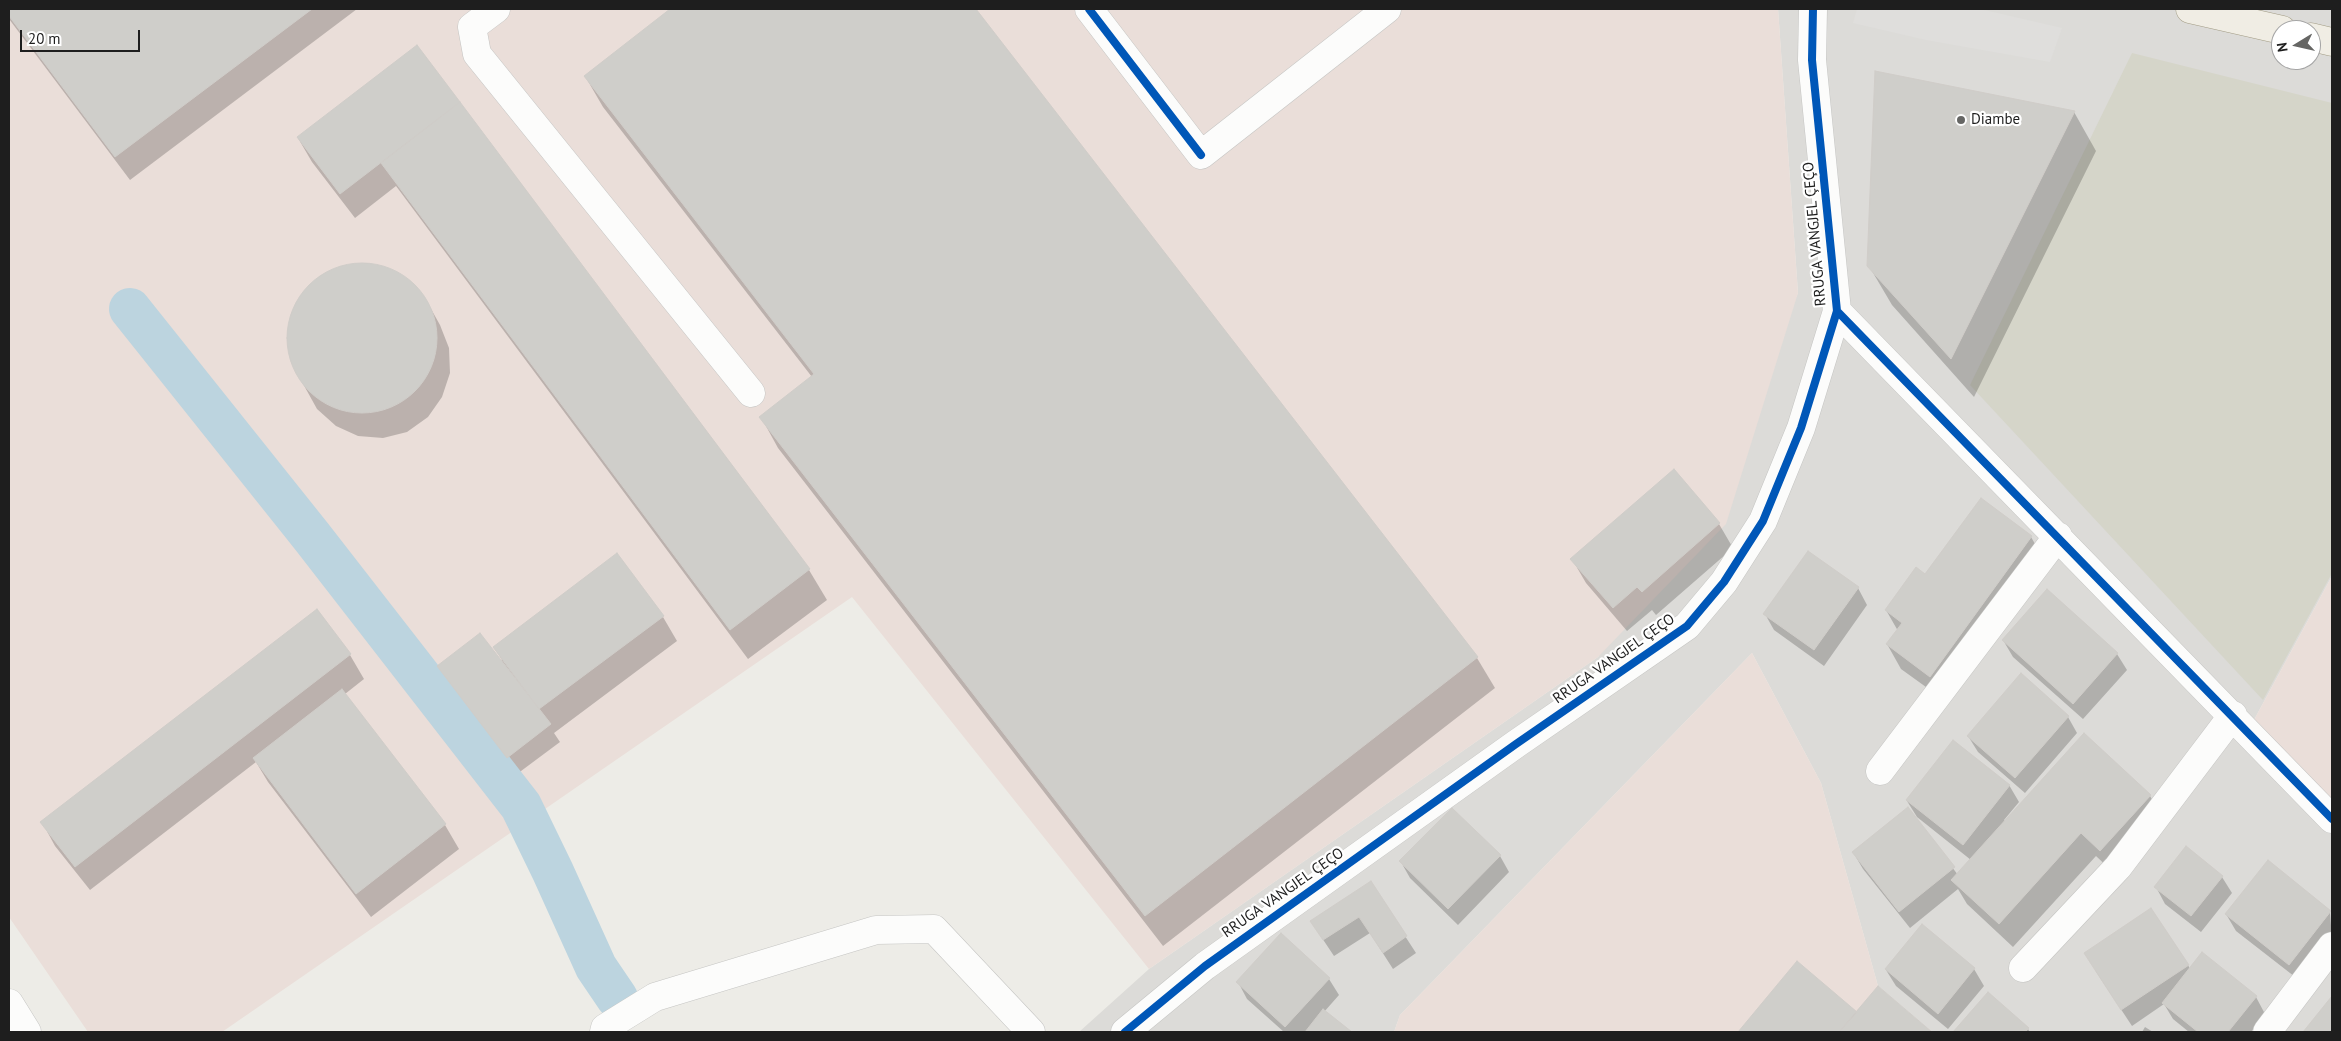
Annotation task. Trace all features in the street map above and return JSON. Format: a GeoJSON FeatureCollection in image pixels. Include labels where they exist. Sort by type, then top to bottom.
{"type":"FeatureCollection","features":[{"type":"Feature","properties":{"kind":"main road"},"geometry":{"type":"LineString","coordinates":[[2190,9],[2271,27]]}},
{"type":"Feature","properties":{"kind":"street"},"geometry":{"type":"LineString","coordinates":[[496,9],[472,27],[477,54],[751,393]]}},
{"type":"Feature","properties":{"kind":"street"},"geometry":{"type":"LineString","coordinates":[[1089,9],[1201,155],[1386,9]]}},
{"type":"Feature","properties":{"kind":"street","name":"RRUGA VANGJEL ÇEÇO"},"geometry":{"type":"LineString","coordinates":[[1125,1032],[1204,966],[1516,744],[1687,626],[1724,582],[1764,521],[1801,428],[1837,311],[1812,60],[1813,9]]}},
{"type":"Feature","properties":{"kind":"street"},"geometry":{"type":"LineString","coordinates":[[1837,311],[2233,715],[2332,819]]}},
{"type":"Feature","properties":{"kind":"street"},"geometry":{"type":"LineString","coordinates":[[1880,771],[2058,536]]}},
{"type":"Feature","properties":{"kind":"street"},"geometry":{"type":"LineString","coordinates":[[2023,968],[2118,867],[2233,715]]}},
{"type":"Feature","properties":{"kind":"street"},"geometry":{"type":"LineString","coordinates":[[604,1032],[605,1028],[655,996],[876,930],[934,929],[1031,1032]]}},
{"type":"Feature","properties":{"kind":"street"},"geometry":{"type":"LineString","coordinates":[[2266,1032],[2332,946]]}},
{"type":"Feature","properties":{"kind":"street"},"geometry":{"type":"LineString","coordinates":[[9,1003],[27,1032]]}},
{"type":"Feature","properties":{"kind":"shaded area"},"geometry":{"type":"Polygon","coordinates":[[[9,9],[1778,9],[1798,293],[1726,524],[1598,657],[1149,969],[852,597],[222,1032],[88,1032],[9,917],[9,9]]]}},
{"type":"Feature","properties":{"kind":"shaded area"},"geometry":{"type":"Polygon","coordinates":[[[1778,9],[2332,9],[2332,576],[2248,731],[2332,819],[2332,1032],[1932,1032],[1878,986],[1821,783],[1752,653],[1400,1015],[1394,1032],[1079,1032],[1149,969],[1598,657],[1798,293],[1778,9]]]}},
{"type":"Feature","properties":{"kind":"shaded area"},"geometry":{"type":"Polygon","coordinates":[[[1857,9],[1980,9],[2062,28],[2050,62],[1926,40],[1853,23],[1857,9]]]}},
{"type":"Feature","properties":{"kind":"shaded area"},"geometry":{"type":"Polygon","coordinates":[[[2132,53],[2332,103],[2332,573],[2263,700],[1970,385],[2132,53]]]}},
{"type":"Feature","properties":{"kind":"shaded area"},"geometry":{"type":"Polygon","coordinates":[[[2332,576],[2332,819],[2248,731],[2332,576]]]}},
{"type":"Feature","properties":{"kind":"shaded area"},"geometry":{"type":"Polygon","coordinates":[[[1752,653],[1821,783],[1878,986],[1932,1032],[1394,1032],[1400,1015],[1752,653]]]}},
{"type":"Feature","properties":{"kind":"building"},"geometry":{"type":"Polygon","coordinates":[[[9,9],[312,9],[115,157],[9,16],[9,9]]]}},
{"type":"Feature","properties":{"kind":"building"},"geometry":{"type":"Polygon","coordinates":[[[670,9],[976,9],[1478,657],[1145,916],[759,417],[814,374],[584,76],[670,9]]]}},
{"type":"Feature","properties":{"kind":"building"},"geometry":{"type":"Polygon","coordinates":[[[417,45],[460,102],[340,194],[297,137],[417,45]]]}},
{"type":"Feature","properties":{"kind":"building"},"geometry":{"type":"Polygon","coordinates":[[[1875,71],[2075,111],[1951,359],[1867,266],[1875,71]]]}},
{"type":"Feature","properties":{"kind":"building"},"geometry":{"type":"Polygon","coordinates":[[[460,102],[810,569],[730,630],[381,163],[460,102]]]}},
{"type":"Feature","properties":{"kind":"building"},"geometry":{"type":"Polygon","coordinates":[[[362,263],[377,264],[391,268],[404,275],[415,285],[425,296],[432,309],[436,323],[436,353],[432,367],[425,380],[415,391],[404,401],[391,408],[377,412],[362,413],[347,412],[333,408],[320,401],[309,391],[299,380],[292,367],[288,353],[287,338],[288,323],[292,309],[299,296],[309,285],[320,275],[333,268],[347,264],[362,263]]]}},
{"type":"Feature","properties":{"kind":"building"},"geometry":{"type":"Polygon","coordinates":[[[1674,469],[1720,523],[1642,592],[1637,587],[1613,608],[1570,559],[1674,469]]]}},
{"type":"Feature","properties":{"kind":"building"},"geometry":{"type":"Polygon","coordinates":[[[1981,498],[2032,536],[1930,677],[1886,644],[1902,623],[1885,610],[1916,567],[1925,574],[1981,498]]]}},
{"type":"Feature","properties":{"kind":"building"},"geometry":{"type":"Polygon","coordinates":[[[1808,551],[1859,587],[1814,650],[1763,614],[1808,551]]]}},
{"type":"Feature","properties":{"kind":"building"},"geometry":{"type":"Polygon","coordinates":[[[617,553],[664,616],[539,709],[493,647],[617,553]]]}},
{"type":"Feature","properties":{"kind":"building"},"geometry":{"type":"Polygon","coordinates":[[[2047,589],[2118,653],[2073,704],[2002,640],[2047,589]]]}},
{"type":"Feature","properties":{"kind":"building"},"geometry":{"type":"Polygon","coordinates":[[[317,609],[351,654],[75,867],[40,822],[317,609]]]}},
{"type":"Feature","properties":{"kind":"building"},"geometry":{"type":"Polygon","coordinates":[[[480,633],[551,724],[507,758],[437,666],[480,633]]]}},
{"type":"Feature","properties":{"kind":"building"},"geometry":{"type":"Polygon","coordinates":[[[2021,673],[2069,716],[2015,778],[1967,736],[2021,673]]]}},
{"type":"Feature","properties":{"kind":"building"},"geometry":{"type":"Polygon","coordinates":[[[342,689],[446,824],[356,894],[253,758],[342,689]]]}},
{"type":"Feature","properties":{"kind":"building"},"geometry":{"type":"Polygon","coordinates":[[[2084,733],[2151,795],[2100,851],[2081,833],[1999,924],[1951,880],[2084,733]]]}},
{"type":"Feature","properties":{"kind":"building"},"geometry":{"type":"Polygon","coordinates":[[[1953,740],[2010,785],[1963,845],[1906,800],[1953,740]]]}},
{"type":"Feature","properties":{"kind":"building"},"geometry":{"type":"Polygon","coordinates":[[[1908,807],[1955,867],[1899,912],[1852,852],[1908,807]]]}},
{"type":"Feature","properties":{"kind":"building"},"geometry":{"type":"Polygon","coordinates":[[[1452,808],[1501,855],[1448,909],[1399,861],[1452,808]]]}},
{"type":"Feature","properties":{"kind":"building"},"geometry":{"type":"Polygon","coordinates":[[[2186,846],[2223,876],[2191,916],[2154,887],[2186,846]]]}},
{"type":"Feature","properties":{"kind":"building"},"geometry":{"type":"Polygon","coordinates":[[[2268,860],[2331,911],[2289,965],[2225,914],[2268,860]]]}},
{"type":"Feature","properties":{"kind":"building"},"geometry":{"type":"Polygon","coordinates":[[[1371,881],[1407,936],[1383,953],[1359,917],[1323,940],[1310,921],[1371,881]]]}},
{"type":"Feature","properties":{"kind":"building"},"geometry":{"type":"Polygon","coordinates":[[[2151,908],[2189,965],[2121,1010],[2084,953],[2151,908]]]}},
{"type":"Feature","properties":{"kind":"building"},"geometry":{"type":"Polygon","coordinates":[[[1922,924],[1975,968],[1938,1014],[1885,969],[1922,924]]]}},
{"type":"Feature","properties":{"kind":"building"},"geometry":{"type":"Polygon","coordinates":[[[1281,933],[1330,978],[1285,1027],[1236,982],[1281,933]]]}},
{"type":"Feature","properties":{"kind":"building"},"geometry":{"type":"Polygon","coordinates":[[[2202,952],[2257,996],[2228,1032],[2198,1032],[2162,1003],[2202,952]]]}},
{"type":"Feature","properties":{"kind":"building"},"geometry":{"type":"Polygon","coordinates":[[[1797,961],[1857,1012],[1839,1032],[1738,1032],[1797,961]]]}},
{"type":"Feature","properties":{"kind":"building"},"geometry":{"type":"Polygon","coordinates":[[[1878,986],[1932,1032],[1839,1032],[1878,986]]]}},
{"type":"Feature","properties":{"kind":"building"},"geometry":{"type":"Polygon","coordinates":[[[1988,992],[2029,1028],[2025,1032],[1953,1032],[1988,992]]]}},
{"type":"Feature","properties":{"kind":"building"},"geometry":{"type":"Polygon","coordinates":[[[2332,996],[2332,1032],[2303,1032],[2332,996]]]}},
{"type":"Feature","properties":{"kind":"building"},"geometry":{"type":"Polygon","coordinates":[[[1323,1009],[1352,1032],[1305,1032],[1323,1009]]]}},
{"type":"Feature","properties":{"kind":"waterway"},"geometry":{"type":"LineString","coordinates":[[130,309],[312,537],[521,806],[596,967],[617,998]]}},
{"type":"Feature","properties":{"kind":"cycle path"},"geometry":{"type":"LineString","coordinates":[[1089,9],[1201,155]]}},
{"type":"Feature","properties":{"kind":"cycle path"},"geometry":{"type":"LineString","coordinates":[[1125,1032],[1205,966],[1516,744],[1687,626],[1724,582],[1763,521],[1801,428],[1837,311],[1812,60],[1813,9]]}},
{"type":"Feature","properties":{"kind":"cycle path"},"geometry":{"type":"LineString","coordinates":[[1837,311],[2332,819]]}},
{"type":"Feature","properties":{"kind":"place","name":"Diambe"},"geometry":{"type":"Point","coordinates":[1961,120]}}]}
